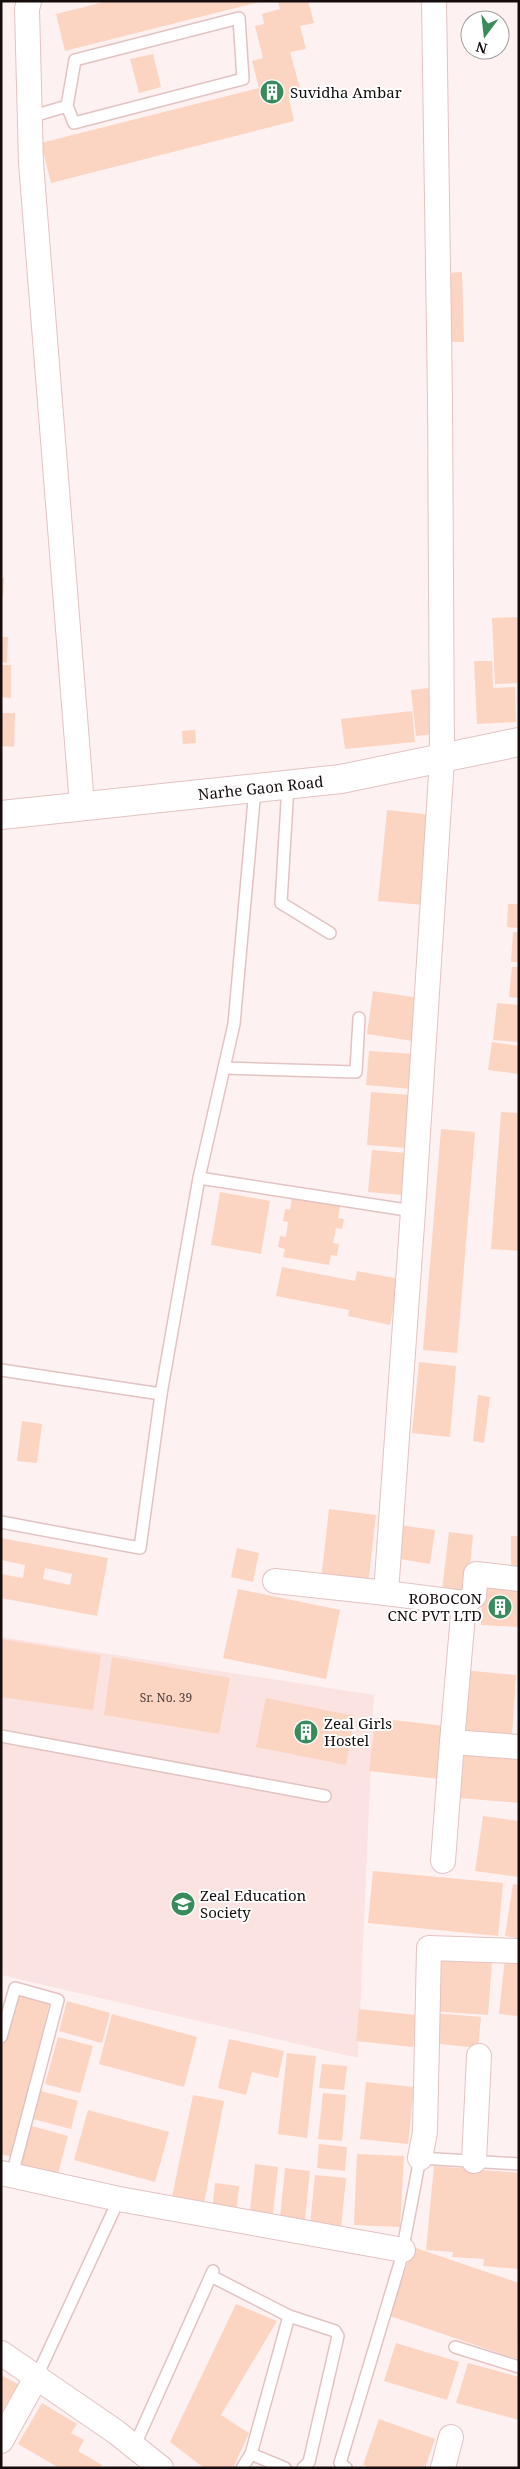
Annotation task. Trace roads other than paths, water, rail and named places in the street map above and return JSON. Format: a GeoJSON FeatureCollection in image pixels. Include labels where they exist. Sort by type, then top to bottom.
{"type":"FeatureCollection","features":[{"type":"Feature","properties":{"kind":"street"},"geometry":{"type":"LineString","coordinates":[[29,1],[27,9],[31,163],[82,806]]}},
{"type":"Feature","properties":{"kind":"street"},"geometry":{"type":"LineString","coordinates":[[386,1593],[442,759],[440,398],[434,1]]}},
{"type":"Feature","properties":{"kind":"street","name":"Narhe Gaon Road"},"geometry":{"type":"LineString","coordinates":[[1,815],[341,779],[519,742]]}},
{"type":"Feature","properties":{"kind":"street"},"geometry":{"type":"LineString","coordinates":[[275,1581],[464,1603],[474,1596],[476,1574],[519,1579]]}},
{"type":"Feature","properties":{"kind":"street"},"geometry":{"type":"LineString","coordinates":[[443,1861],[464,1603]]}},
{"type":"Feature","properties":{"kind":"street"},"geometry":{"type":"LineString","coordinates":[[452,1742],[519,1747]]}},
{"type":"Feature","properties":{"kind":"street"},"geometry":{"type":"LineString","coordinates":[[420,2158],[425,2132],[429,1948],[519,1950]]}},
{"type":"Feature","properties":{"kind":"street"},"geometry":{"type":"LineString","coordinates":[[474,2161],[478,2056]]}},
{"type":"Feature","properties":{"kind":"street"},"geometry":{"type":"LineString","coordinates":[[7,2174],[119,2198],[403,2250]]}},
{"type":"Feature","properties":{"kind":"street"},"geometry":{"type":"LineString","coordinates":[[1,2353],[135,2445],[161,2468]]}},
{"type":"Feature","properties":{"kind":"street"},"geometry":{"type":"LineString","coordinates":[[1,2441],[37,2376]]}},
{"type":"Feature","properties":{"kind":"street"},"geometry":{"type":"LineString","coordinates":[[443,2468],[451,2437]]}},
{"type":"Feature","properties":{"kind":"lane"},"geometry":{"type":"LineString","coordinates":[[239,18],[243,79],[74,123],[67,106],[75,60],[239,18]]}},
{"type":"Feature","properties":{"kind":"lane"},"geometry":{"type":"LineString","coordinates":[[30,117],[67,106]]}},
{"type":"Feature","properties":{"kind":"lane"},"geometry":{"type":"LineString","coordinates":[[288,785],[281,903],[330,933]]}},
{"type":"Feature","properties":{"kind":"lane"},"geometry":{"type":"LineString","coordinates":[[1,1522],[140,1548],[161,1394],[199,1178],[234,1024],[255,789]]}},
{"type":"Feature","properties":{"kind":"lane"},"geometry":{"type":"LineString","coordinates":[[224,1068],[356,1072],[359,1018]]}},
{"type":"Feature","properties":{"kind":"lane"},"geometry":{"type":"LineString","coordinates":[[199,1178],[413,1211]]}},
{"type":"Feature","properties":{"kind":"lane"},"geometry":{"type":"LineString","coordinates":[[1,1370],[161,1394]]}},
{"type":"Feature","properties":{"kind":"lane"},"geometry":{"type":"LineString","coordinates":[[1,1736],[325,1796]]}},
{"type":"Feature","properties":{"kind":"lane"},"geometry":{"type":"LineString","coordinates":[[1,2037],[15,1988],[58,2000],[7,2174]]}},
{"type":"Feature","properties":{"kind":"lane"},"geometry":{"type":"LineString","coordinates":[[346,2468],[340,2463],[403,2250],[420,2158],[519,2164]]}},
{"type":"Feature","properties":{"kind":"lane"},"geometry":{"type":"LineString","coordinates":[[37,2376],[119,2198]]}},
{"type":"Feature","properties":{"kind":"lane"},"geometry":{"type":"LineString","coordinates":[[135,2445],[212,2273],[288,2316],[335,2331],[338,2336],[308,2462],[303,2468]]}},
{"type":"Feature","properties":{"kind":"lane"},"geometry":{"type":"LineString","coordinates":[[242,2468],[251,2454],[288,2316]]}},
{"type":"Feature","properties":{"kind":"lane"},"geometry":{"type":"LineString","coordinates":[[455,2347],[519,2366]]}},
{"type":"Feature","properties":{"kind":"lane"},"geometry":{"type":"LineString","coordinates":[[251,2454],[286,2468]]}},
{"type":"Feature","properties":{"kind":"place","name":"Suvidha Ambar"},"geometry":{"type":"Point","coordinates":[272,92]}},
{"type":"Feature","properties":{"kind":"place","name":"ROBOCON CNC PVT LTD"},"geometry":{"type":"Point","coordinates":[500,1607]}},
{"type":"Feature","properties":{"kind":"place","name":"Zeal Girls Hostel"},"geometry":{"type":"Point","coordinates":[306,1732]}},
{"type":"Feature","properties":{"kind":"place","name":"Zeal Education Society"},"geometry":{"type":"Point","coordinates":[183,1904]}}]}
